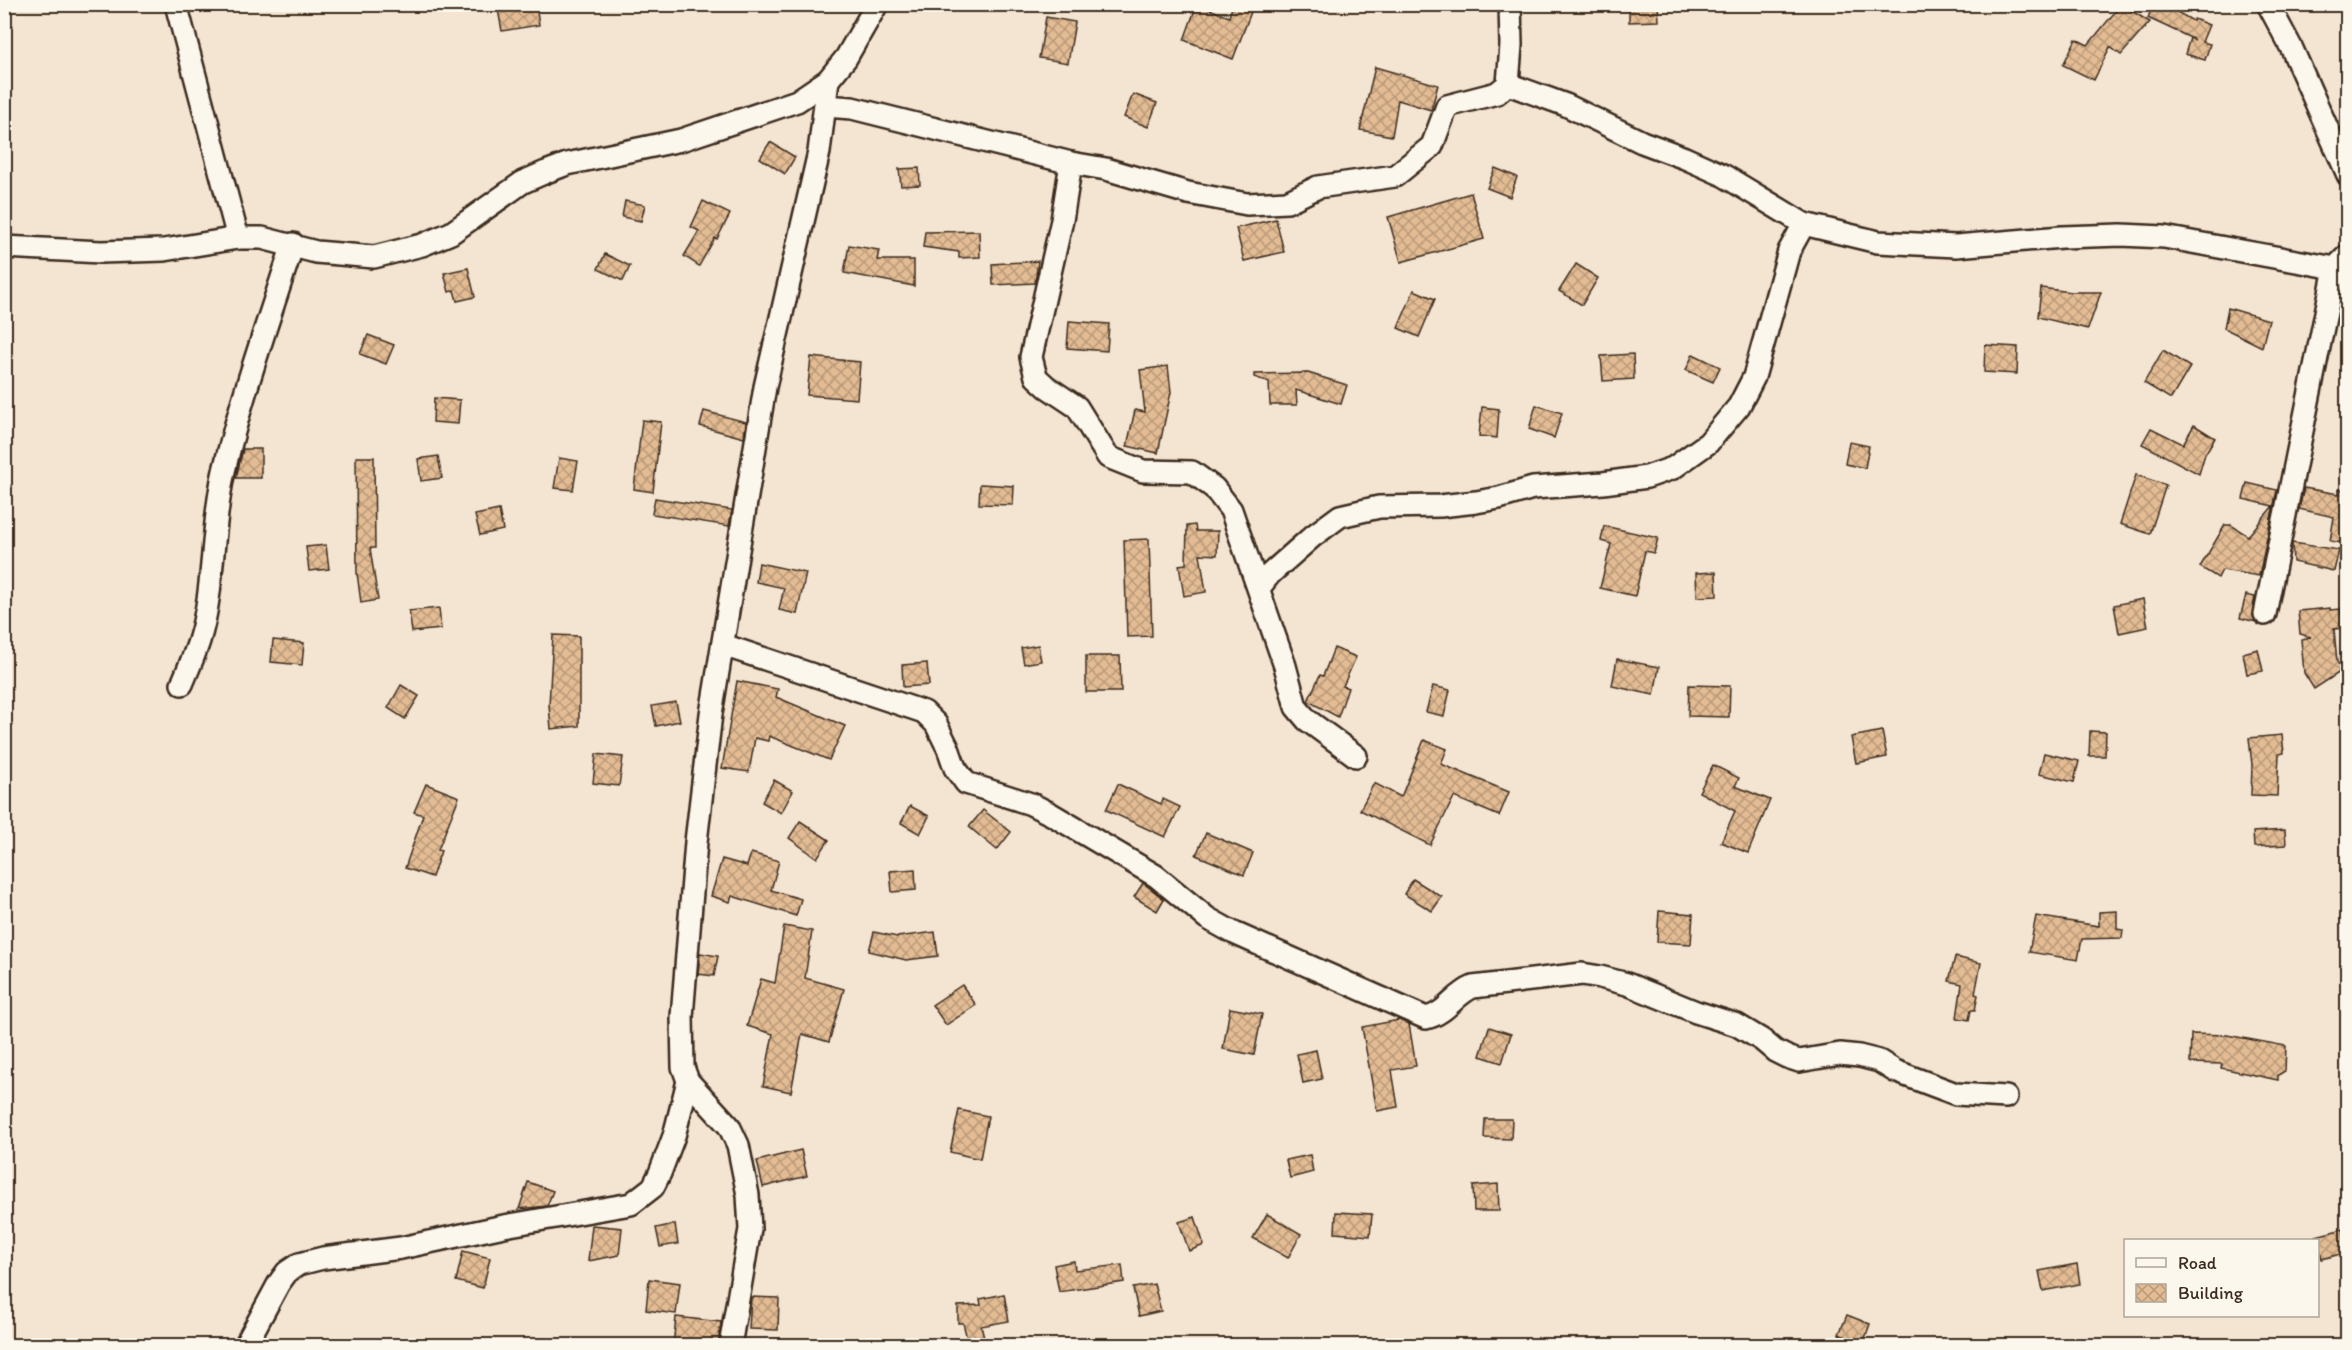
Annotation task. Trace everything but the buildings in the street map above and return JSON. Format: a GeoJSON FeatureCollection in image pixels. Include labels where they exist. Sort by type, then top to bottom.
{"type":"FeatureCollection","features":[{"type":"Feature","properties":{"kind":"street"},"geometry":{"type":"LineString","coordinates":[[176,4],[237,238]]}},
{"type":"Feature","properties":{"kind":"street"},"geometry":{"type":"LineString","coordinates":[[4,247],[101,252],[164,250],[237,238],[262,238],[316,252],[374,257],[422,245],[450,233],[524,182],[546,172],[567,164],[681,140],[797,101],[828,80],[846,58],[877,4]]}},
{"type":"Feature","properties":{"kind":"street"},"geometry":{"type":"LineString","coordinates":[[825,106],[852,108],[1071,163],[1106,169],[1188,193],[1247,204],[1287,202],[1318,187],[1395,176],[1432,146],[1447,106],[1497,93],[1508,84],[1511,54],[1510,4]]}},
{"type":"Feature","properties":{"kind":"street"},"geometry":{"type":"LineString","coordinates":[[2268,4],[2292,49],[2348,175]]}},
{"type":"Feature","properties":{"kind":"street"},"geometry":{"type":"LineString","coordinates":[[730,1346],[750,1229],[747,1186],[738,1145],[729,1126],[688,1082],[683,1067],[682,1017],[696,842],[711,714],[765,387],[819,152],[828,80]]}},
{"type":"Feature","properties":{"kind":"street"},"geometry":{"type":"LineString","coordinates":[[1508,84],[1566,105],[1642,142],[1723,175],[1804,224],[1878,242],[1956,246],[2062,237],[2121,235],[2164,237],[2343,265],[2265,614]]}},
{"type":"Feature","properties":{"kind":"street"},"geometry":{"type":"LineString","coordinates":[[1071,163],[1062,220],[1031,357],[1036,377],[1077,407],[1108,458],[1143,471],[1192,472],[1214,488],[1231,510],[1285,666],[1296,707],[1307,720],[1356,756]]}},
{"type":"Feature","properties":{"kind":"street"},"geometry":{"type":"LineString","coordinates":[[1259,588],[1270,574],[1313,536],[1340,516],[1379,507],[1476,502],[1533,488],[1647,477],[1673,468],[1708,443],[1739,406],[1754,377],[1789,251],[1804,224]]}},
{"type":"Feature","properties":{"kind":"street"},"geometry":{"type":"LineString","coordinates":[[182,684],[199,640],[207,596],[216,508],[225,470],[251,370],[292,244]]}},
{"type":"Feature","properties":{"kind":"street"},"geometry":{"type":"LineString","coordinates":[[723,645],[924,712],[936,724],[955,768],[966,783],[1052,813],[1156,876],[1207,918],[1279,953],[1426,1018],[1435,1016],[1463,990],[1473,987],[1582,974],[1627,984],[1696,1012],[1737,1025],[1787,1058],[1799,1061],[1840,1054],[1859,1056],[1879,1061],[1895,1071],[1956,1094],[2006,1097]]}},
{"type":"Feature","properties":{"kind":"street"},"geometry":{"type":"LineString","coordinates":[[245,1346],[279,1283],[287,1272],[299,1264],[323,1258],[401,1248],[504,1226],[631,1204],[653,1187],[660,1173],[674,1136],[688,1082]]}}]}
